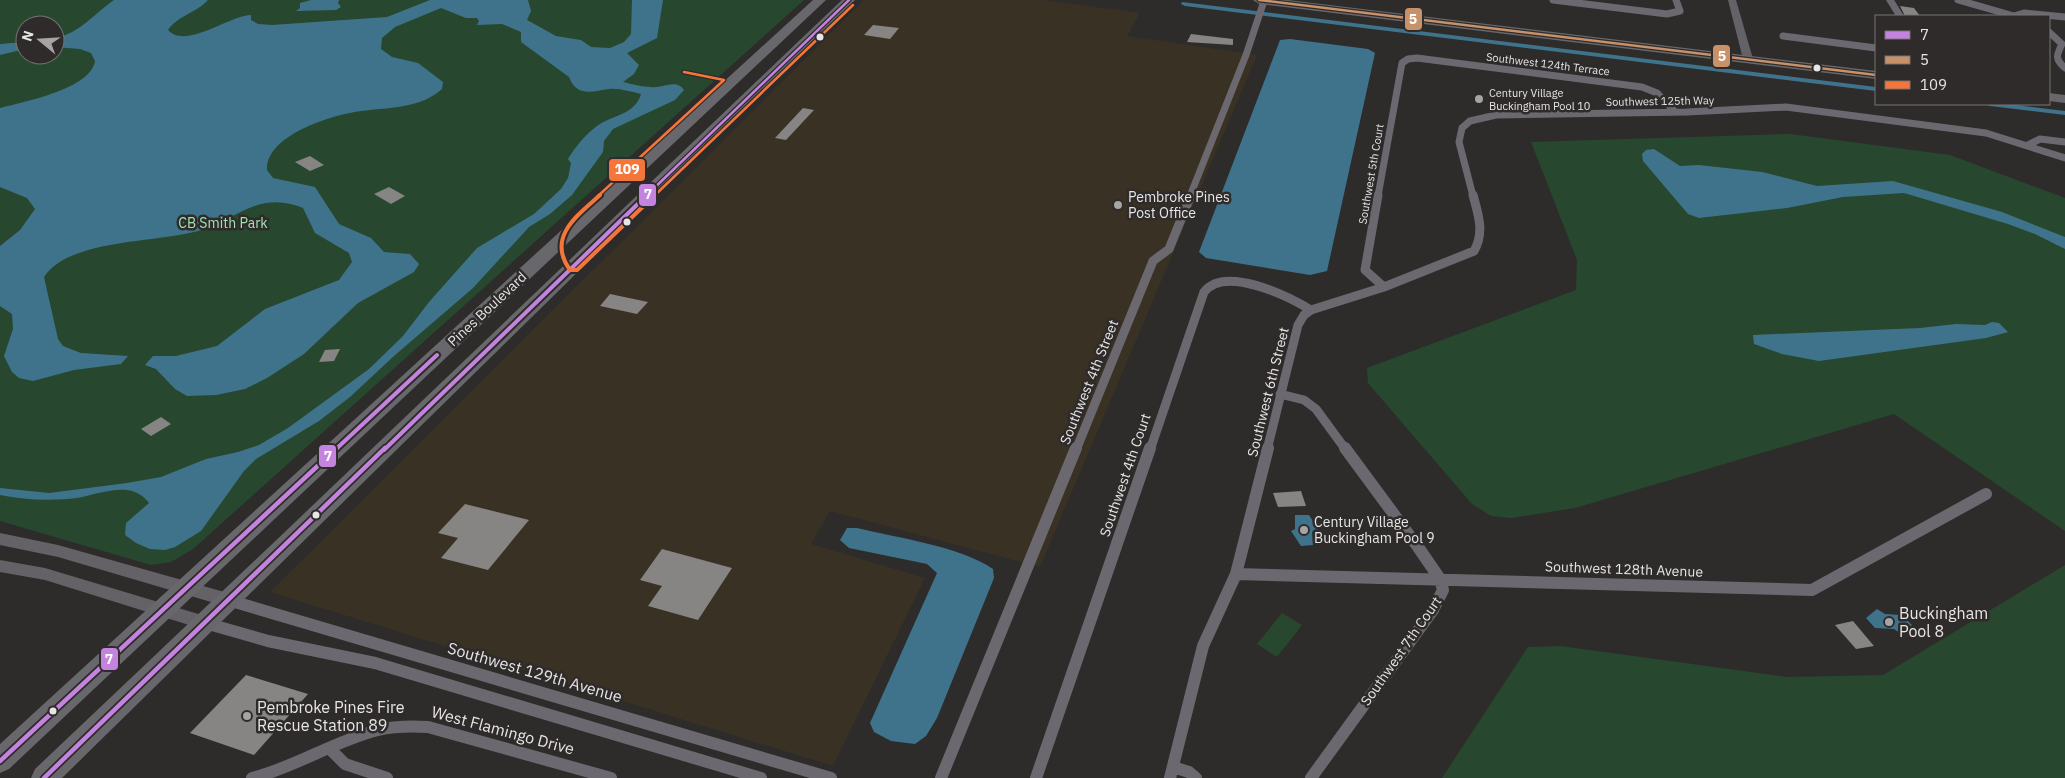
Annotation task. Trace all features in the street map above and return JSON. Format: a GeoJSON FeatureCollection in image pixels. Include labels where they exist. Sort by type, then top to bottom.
{"type":"FeatureCollection","features":[{"type":"Feature","properties":{"kind":"highway","name":"Pines Boulevard"},"geometry":{"type":"LineString","coordinates":[[0,761],[820,0]]}},
{"type":"Feature","properties":{"kind":"highway","name":"Pines Boulevard"},"geometry":{"type":"LineString","coordinates":[[44,778],[499,340],[573,264],[848,0]]}},
{"type":"Feature","properties":{"kind":"highway"},"geometry":{"type":"LineString","coordinates":[[1333,0],[1746,54],[1875,75]]}},
{"type":"Feature","properties":{"kind":"highway"},"geometry":{"type":"LineString","coordinates":[[1261,7],[1875,65]]}},
{"type":"Feature","properties":{"kind":"highway"},"geometry":{"type":"LineString","coordinates":[[743,70],[750,80],[746,97]]}},
{"type":"Feature","properties":{"kind":"highway"},"geometry":{"type":"LineString","coordinates":[[2050,86],[2065,88]]}},
{"type":"Feature","properties":{"kind":"highway"},"geometry":{"type":"LineString","coordinates":[[2050,96],[2065,98]]}},
{"type":"Feature","properties":{"kind":"highway"},"geometry":{"type":"LineString","coordinates":[[573,264],[568,258],[568,249],[574,228]]}},
{"type":"Feature","properties":{"kind":"highway"},"geometry":{"type":"LineString","coordinates":[[499,340],[495,328],[547,274],[548,259],[544,256]]}},
{"type":"Feature","properties":{"kind":"street"},"geometry":{"type":"LineString","coordinates":[[1554,0],[1667,14],[1680,10],[1676,0]]}},
{"type":"Feature","properties":{"kind":"street"},"geometry":{"type":"LineString","coordinates":[[1732,0],[1746,54]]}},
{"type":"Feature","properties":{"kind":"street"},"geometry":{"type":"LineString","coordinates":[[1890,0],[1899,15]]}},
{"type":"Feature","properties":{"kind":"street"},"geometry":{"type":"LineString","coordinates":[[1958,0],[2010,15]]}},
{"type":"Feature","properties":{"kind":"street","name":"Southwest 4th Street"},"geometry":{"type":"LineString","coordinates":[[941,778],[1153,261],[1169,249],[1261,7]]}},
{"type":"Feature","properties":{"kind":"street"},"geometry":{"type":"LineString","coordinates":[[2017,15],[2024,13],[2044,15]]}},
{"type":"Feature","properties":{"kind":"street"},"geometry":{"type":"LineString","coordinates":[[2050,16],[2065,17]]}},
{"type":"Feature","properties":{"kind":"street"},"geometry":{"type":"LineString","coordinates":[[2050,33],[2062,44],[2056,56],[2057,61],[2065,68]]}},
{"type":"Feature","properties":{"kind":"street"},"geometry":{"type":"LineString","coordinates":[[1783,36],[1875,48]]}},
{"type":"Feature","properties":{"kind":"street","name":"Southwest 124th Terrace"},"geometry":{"type":"LineString","coordinates":[[1408,59],[1417,58],[1642,87],[1657,93],[1675,112]]}},
{"type":"Feature","properties":{"kind":"street","name":"Southwest 5th Court"},"geometry":{"type":"LineString","coordinates":[[1384,287],[1366,270],[1402,63],[1408,59]]}},
{"type":"Feature","properties":{"kind":"street","name":"Southwest 125th Way"},"geometry":{"type":"LineString","coordinates":[[1384,287],[1460,258],[1474,251],[1480,242],[1480,222],[1459,142],[1460,131],[1466,124],[1481,117],[1496,115],[1675,112],[1786,107],[1995,135],[2065,158]]}},
{"type":"Feature","properties":{"kind":"street"},"geometry":{"type":"LineString","coordinates":[[2028,145],[2041,139],[2065,142]]}},
{"type":"Feature","properties":{"kind":"street","name":"Southwest 4th Court"},"geometry":{"type":"LineString","coordinates":[[1036,778],[1204,292],[1213,284],[1230,282],[1273,290],[1294,298],[1311,310]]}},
{"type":"Feature","properties":{"kind":"street"},"geometry":{"type":"LineString","coordinates":[[1311,310],[1384,287]]}},
{"type":"Feature","properties":{"kind":"street","name":"Southwest 6th Street"},"geometry":{"type":"LineString","coordinates":[[1171,773],[1203,646],[1236,574],[1298,325],[1304,315],[1311,310]]}},
{"type":"Feature","properties":{"kind":"street","name":"Southwest 7th Court"},"geometry":{"type":"LineString","coordinates":[[1280,394],[1297,397],[1310,404],[1412,538],[1440,579],[1443,590],[1433,610],[1311,778]]}},
{"type":"Feature","properties":{"kind":"street","name":"Southwest 128th Avenue"},"geometry":{"type":"LineString","coordinates":[[1236,574],[1816,589],[1986,494]]}},
{"type":"Feature","properties":{"kind":"street"},"geometry":{"type":"LineString","coordinates":[[0,539],[58,550],[228,600]]}},
{"type":"Feature","properties":{"kind":"street"},"geometry":{"type":"LineString","coordinates":[[0,566],[45,574],[268,641],[376,663],[761,778]]}},
{"type":"Feature","properties":{"kind":"street","name":"Southwest 129th Avenue"},"geometry":{"type":"LineString","coordinates":[[228,600],[831,778]]}},
{"type":"Feature","properties":{"kind":"street","name":"West Flamingo Drive"},"geometry":{"type":"LineString","coordinates":[[252,778],[280,771],[376,728],[408,724],[428,726],[612,778]]}},
{"type":"Feature","properties":{"kind":"street"},"geometry":{"type":"LineString","coordinates":[[329,748],[345,764],[387,778]]}},
{"type":"Feature","properties":{"kind":"street"},"geometry":{"type":"LineString","coordinates":[[1171,773],[1189,772],[1196,778]]}},
{"type":"Feature","properties":{"kind":"shaded area"},"geometry":{"type":"Polygon","coordinates":[[[864,0],[1044,0],[1140,13],[1127,36],[1257,55],[1040,567],[830,511],[811,544],[925,578],[833,766],[270,592],[864,0]]]}},
{"type":"Feature","properties":{"kind":"green space","name":"CB Smith Park"},"geometry":{"type":"Polygon","coordinates":[[[0,0],[804,0],[193,549],[171,562],[151,565],[0,521],[0,0]]]}},
{"type":"Feature","properties":{"kind":"green space"},"geometry":{"type":"Polygon","coordinates":[[[1790,134],[1950,155],[2065,198],[2065,531],[1894,414],[1575,508],[1511,518],[1491,516],[1472,504],[1368,383],[1367,368],[1576,290],[1577,260],[1531,142],[1790,134]]]}},
{"type":"Feature","properties":{"kind":"green space"},"geometry":{"type":"Polygon","coordinates":[[[2065,565],[2065,778],[1442,778],[1528,647],[1560,646],[1788,677],[1883,675],[2065,565]]]}},
{"type":"Feature","properties":{"kind":"green space"},"geometry":{"type":"Polygon","coordinates":[[[1282,613],[1302,625],[1277,657],[1257,644],[1282,613]]]}},
{"type":"Feature","properties":{"kind":"water"},"geometry":{"type":"Polygon","coordinates":[[[114,0],[208,0],[176,21],[168,30],[176,35],[186,36],[197,34],[242,16],[251,15],[251,20],[258,24],[272,25],[387,17],[430,0],[528,0],[531,11],[527,20],[556,36],[581,40],[591,47],[610,48],[624,42],[631,34],[632,0],[663,0],[657,38],[627,53],[639,65],[634,74],[623,82],[648,87],[673,84],[684,90],[675,100],[613,129],[604,141],[603,152],[572,195],[550,214],[529,227],[473,288],[394,356],[350,397],[319,421],[256,459],[244,471],[201,531],[175,547],[165,550],[150,549],[136,543],[125,535],[126,523],[149,503],[137,493],[127,490],[115,490],[77,498],[38,500],[0,495],[0,488],[49,493],[161,477],[206,459],[259,445],[288,428],[369,369],[403,336],[429,302],[477,248],[534,214],[561,189],[568,178],[571,163],[568,159],[581,141],[603,122],[622,114],[634,106],[641,94],[617,89],[591,92],[581,91],[572,84],[569,77],[521,42],[521,32],[502,24],[477,25],[479,21],[477,18],[466,18],[441,8],[395,27],[382,38],[381,49],[392,57],[418,63],[443,82],[442,89],[432,96],[410,105],[350,113],[326,119],[298,131],[276,148],[269,158],[267,170],[273,178],[315,187],[339,224],[371,238],[384,252],[410,254],[419,264],[414,272],[358,303],[304,354],[267,378],[245,389],[216,395],[187,396],[175,389],[156,369],[145,365],[153,356],[176,356],[217,346],[265,309],[339,280],[352,262],[349,253],[315,233],[303,208],[276,202],[257,205],[198,231],[92,249],[73,255],[56,265],[44,277],[58,339],[63,346],[81,353],[128,356],[121,364],[74,370],[33,381],[19,378],[12,372],[4,356],[13,329],[12,314],[0,306],[0,246],[20,230],[35,209],[27,198],[0,187],[0,108],[55,93],[69,87],[91,71],[95,61],[91,53],[80,49],[65,48],[65,36],[79,28],[114,0]]]}},
{"type":"Feature","properties":{"kind":"water"},"geometry":{"type":"Polygon","coordinates":[[[311,0],[339,0],[338,3],[341,7],[336,10],[296,11],[300,8],[300,3],[311,0]]]}},
{"type":"Feature","properties":{"kind":"water"},"geometry":{"type":"Polygon","coordinates":[[[1290,39],[1368,49],[1375,53],[1327,271],[1310,275],[1206,258],[1199,252],[1280,40],[1290,39]]]}},
{"type":"Feature","properties":{"kind":"water"},"geometry":{"type":"Polygon","coordinates":[[[15,43],[15,51],[0,55],[0,44],[15,43]]]}},
{"type":"Feature","properties":{"kind":"water"},"geometry":{"type":"Polygon","coordinates":[[[1654,149],[1680,166],[1699,165],[1762,172],[1817,186],[1893,181],[2002,212],[2065,237],[2065,249],[2035,234],[2008,224],[1904,193],[1843,197],[1787,208],[1699,218],[1688,214],[1643,161],[1642,154],[1646,150],[1654,149]]]}},
{"type":"Feature","properties":{"kind":"water"},"geometry":{"type":"Polygon","coordinates":[[[1992,322],[1999,323],[2008,332],[1986,338],[1819,361],[1782,354],[1754,344],[1753,335],[1920,328],[1956,324],[1985,325],[1992,322]]]}},
{"type":"Feature","properties":{"kind":"water","name":"Century Village Buckingham Pool 9"},"geometry":{"type":"Polygon","coordinates":[[[1295,515],[1309,515],[1318,529],[1312,532],[1313,545],[1301,546],[1291,531],[1295,529],[1295,515]]]}},
{"type":"Feature","properties":{"kind":"water"},"geometry":{"type":"Polygon","coordinates":[[[847,528],[857,528],[909,539],[946,549],[963,554],[993,569],[994,578],[937,718],[926,736],[915,744],[891,741],[874,732],[870,723],[937,573],[927,564],[849,548],[840,540],[847,528]]]}},
{"type":"Feature","properties":{"kind":"water","name":"Buckingham Pool 8"},"geometry":{"type":"Polygon","coordinates":[[[1877,609],[1885,614],[1902,615],[1912,625],[1900,633],[1894,629],[1875,628],[1866,618],[1877,609]]]}},
{"type":"Feature","properties":{"kind":"building"},"geometry":{"type":"Polygon","coordinates":[[[1900,6],[1914,8],[1919,15],[1904,15],[1900,6]]]}},
{"type":"Feature","properties":{"kind":"building"},"geometry":{"type":"Polygon","coordinates":[[[873,25],[899,28],[890,39],[864,35],[873,25]]]}},
{"type":"Feature","properties":{"kind":"building"},"geometry":{"type":"Polygon","coordinates":[[[1191,34],[1233,39],[1233,45],[1187,42],[1191,34]]]}},
{"type":"Feature","properties":{"kind":"building"},"geometry":{"type":"Polygon","coordinates":[[[803,108],[814,110],[786,140],[775,138],[803,108]]]}},
{"type":"Feature","properties":{"kind":"building"},"geometry":{"type":"Polygon","coordinates":[[[310,156],[324,165],[310,171],[295,162],[310,156]]]}},
{"type":"Feature","properties":{"kind":"building"},"geometry":{"type":"Polygon","coordinates":[[[389,187],[405,196],[391,204],[374,194],[389,187]]]}},
{"type":"Feature","properties":{"kind":"building"},"geometry":{"type":"Polygon","coordinates":[[[610,294],[648,302],[637,314],[600,306],[610,294]]]}},
{"type":"Feature","properties":{"kind":"building"},"geometry":{"type":"Polygon","coordinates":[[[340,349],[334,361],[319,362],[325,350],[340,349]]]}},
{"type":"Feature","properties":{"kind":"building"},"geometry":{"type":"Polygon","coordinates":[[[161,417],[171,424],[151,436],[141,429],[161,417]]]}},
{"type":"Feature","properties":{"kind":"building"},"geometry":{"type":"Polygon","coordinates":[[[1301,491],[1306,506],[1278,507],[1273,493],[1301,491]]]}},
{"type":"Feature","properties":{"kind":"building"},"geometry":{"type":"Polygon","coordinates":[[[465,504],[529,520],[488,570],[441,558],[458,538],[438,533],[465,504]]]}},
{"type":"Feature","properties":{"kind":"building"},"geometry":{"type":"Polygon","coordinates":[[[662,549],[732,568],[698,620],[648,606],[662,586],[640,580],[662,549]]]}},
{"type":"Feature","properties":{"kind":"building"},"geometry":{"type":"Polygon","coordinates":[[[1853,621],[1874,646],[1856,649],[1835,625],[1853,621]]]}},
{"type":"Feature","properties":{"kind":"building","name":"Pembroke Pines Fire Rescue Station 89"},"geometry":{"type":"Polygon","coordinates":[[[246,675],[308,694],[254,755],[190,733],[246,675]]]}},
{"type":"Feature","properties":{"kind":"waterway"},"geometry":{"type":"LineString","coordinates":[[1185,4],[1875,89]]}},
{"type":"Feature","properties":{"kind":"waterway"},"geometry":{"type":"LineString","coordinates":[[1998,105],[2065,113]]}},
{"type":"Feature","properties":{"kind":"transit line","name":"7"},"geometry":{"type":"LineString","coordinates":[[44,778],[849,0]]}},
{"type":"Feature","properties":{"kind":"transit line","name":"5"},"geometry":{"type":"LineString","coordinates":[[1259,0],[1875,75]]}},
{"type":"Feature","properties":{"kind":"transit line","name":"109"},"geometry":{"type":"LineString","coordinates":[[684,72],[724,80],[568,224],[564,235],[563,254],[570,270],[577,270],[853,5]]}},
{"type":"Feature","properties":{"kind":"transit line","name":"7"},"geometry":{"type":"LineString","coordinates":[[0,761],[437,355]]}},
{"type":"Feature","properties":{"kind":"place","name":"Century Village Buckingham Pool 10"},"geometry":{"type":"Point","coordinates":[1479,99]}},
{"type":"Feature","properties":{"kind":"place","name":"Pembroke Pines Post Office"},"geometry":{"type":"Point","coordinates":[1118,205]}},
{"type":"Feature","properties":{"kind":"place","name":"Century Village Buckingham Pool 9"},"geometry":{"type":"Point","coordinates":[1304,530]}},
{"type":"Feature","properties":{"kind":"place","name":"Buckingham Pool 8"},"geometry":{"type":"Point","coordinates":[1889,622]}},
{"type":"Feature","properties":{"kind":"place","name":"Pembroke Pines Fire Rescue Station 89"},"geometry":{"type":"Point","coordinates":[247,716]}}]}
